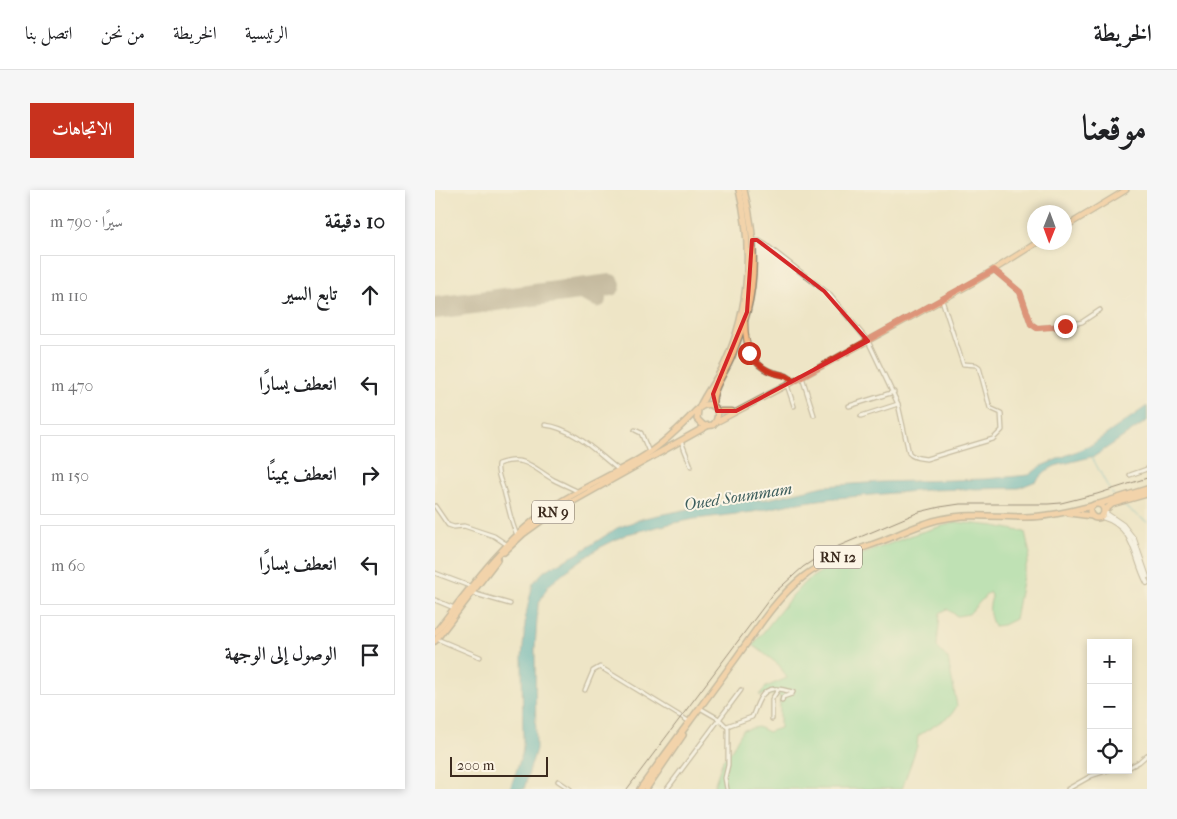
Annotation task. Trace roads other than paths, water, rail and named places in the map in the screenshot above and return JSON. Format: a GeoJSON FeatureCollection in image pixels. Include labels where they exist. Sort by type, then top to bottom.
{"type":"FeatureCollection","features":[{"type":"Feature","properties":{"kind":"highway","name":"RN 9"},"geometry":{"type":"LineString","coordinates":[[436,638],[507,544],[517,535],[547,511],[649,453],[670,437],[699,409],[726,361],[738,325],[745,294],[747,245],[739,190]]}},
{"type":"Feature","properties":{"kind":"highway"},"geometry":{"type":"LineString","coordinates":[[715,408],[704,405],[699,409],[697,419],[701,424],[707,426],[715,423],[718,417],[713,394],[727,367],[745,318],[752,280],[753,240],[744,190]]}},
{"type":"Feature","properties":{"kind":"highway","name":"RN 9"},"geometry":{"type":"LineString","coordinates":[[436,638],[455,608],[506,550],[536,523],[707,426]]}},
{"type":"Feature","properties":{"kind":"highway"},"geometry":{"type":"LineString","coordinates":[[1147,489],[1092,506],[1090,512],[1092,516],[1097,518],[1112,504],[1147,494]]}},
{"type":"Feature","properties":{"kind":"highway"},"geometry":{"type":"LineString","coordinates":[[1099,504],[1102,506],[1103,513]]}},
{"type":"Feature","properties":{"kind":"highway","name":"RN 12"},"geometry":{"type":"LineString","coordinates":[[640,789],[785,594],[801,578],[821,565],[925,523],[943,518],[978,515],[1026,517],[1063,513],[1092,506]]}},
{"type":"Feature","properties":{"kind":"highway","name":"RN 12"},"geometry":{"type":"LineString","coordinates":[[1063,513],[1092,516]]}},
{"type":"Feature","properties":{"kind":"highway","name":"RN 12"},"geometry":{"type":"LineString","coordinates":[[646,789],[671,754],[686,728]]}},
{"type":"Feature","properties":{"kind":"main road"},"geometry":{"type":"LineString","coordinates":[[1072,223],[1125,190]]}},
{"type":"Feature","properties":{"kind":"main road"},"geometry":{"type":"LineString","coordinates":[[715,423],[942,300],[1027,249]]}},
{"type":"Feature","properties":{"kind":"main road"},"geometry":{"type":"LineString","coordinates":[[745,318],[745,338],[751,356],[763,368],[772,373],[787,376],[790,383]]}},
{"type":"Feature","properties":{"kind":"main road"},"geometry":{"type":"LineString","coordinates":[[715,408],[736,411]]}},
{"type":"Feature","properties":{"kind":"street"},"geometry":{"type":"LineString","coordinates":[[753,240],[766,245],[821,288],[868,340],[898,404],[909,453],[911,456],[916,457],[926,458],[993,439],[1002,430],[1001,413],[991,408],[979,367],[976,364],[963,364],[942,300]]}},
{"type":"Feature","properties":{"kind":"street"},"geometry":{"type":"LineString","coordinates":[[994,270],[1020,292],[1031,324],[1037,328],[1065,326],[1082,322],[1100,310]]}},
{"type":"Feature","properties":{"kind":"street"},"geometry":{"type":"LineString","coordinates":[[801,377],[814,416]]}},
{"type":"Feature","properties":{"kind":"street"},"geometry":{"type":"LineString","coordinates":[[790,383],[794,406]]}},
{"type":"Feature","properties":{"kind":"street"},"geometry":{"type":"LineString","coordinates":[[849,406],[893,392]]}},
{"type":"Feature","properties":{"kind":"street"},"geometry":{"type":"LineString","coordinates":[[861,416],[898,404]]}},
{"type":"Feature","properties":{"kind":"street"},"geometry":{"type":"LineString","coordinates":[[545,425],[581,439],[620,470]]}},
{"type":"Feature","properties":{"kind":"street"},"geometry":{"type":"LineString","coordinates":[[635,430],[641,433],[649,453]]}},
{"type":"Feature","properties":{"kind":"street"},"geometry":{"type":"LineString","coordinates":[[681,441],[691,466]]}},
{"type":"Feature","properties":{"kind":"street"},"geometry":{"type":"LineString","coordinates":[[517,535],[499,477],[498,464],[515,460],[525,462],[579,492]]}},
{"type":"Feature","properties":{"kind":"street"},"geometry":{"type":"LineString","coordinates":[[1130,475],[1147,469]]}},
{"type":"Feature","properties":{"kind":"street"},"geometry":{"type":"LineString","coordinates":[[435,506],[448,525],[464,526],[494,536],[507,544]]}},
{"type":"Feature","properties":{"kind":"street"},"geometry":{"type":"LineString","coordinates":[[1103,513],[1123,525],[1134,539],[1147,577]]}},
{"type":"Feature","properties":{"kind":"street"},"geometry":{"type":"LineString","coordinates":[[1103,513],[1120,526],[1131,540],[1147,584]]}},
{"type":"Feature","properties":{"kind":"street"},"geometry":{"type":"LineString","coordinates":[[435,573],[472,590],[510,604]]}},
{"type":"Feature","properties":{"kind":"street"},"geometry":{"type":"LineString","coordinates":[[435,600],[455,608]]}},
{"type":"Feature","properties":{"kind":"street"},"geometry":{"type":"LineString","coordinates":[[436,638],[480,657]]}},
{"type":"Feature","properties":{"kind":"street"},"geometry":{"type":"LineString","coordinates":[[585,690],[593,671],[600,667],[690,722]]}},
{"type":"Feature","properties":{"kind":"street"},"geometry":{"type":"LineString","coordinates":[[727,726],[752,717],[762,696],[772,689],[793,692],[785,696],[782,701]]}},
{"type":"Feature","properties":{"kind":"street"},"geometry":{"type":"LineString","coordinates":[[667,789],[741,690]]}},
{"type":"Feature","properties":{"kind":"street"},"geometry":{"type":"LineString","coordinates":[[772,719],[772,699],[778,690]]}},
{"type":"Feature","properties":{"kind":"street"},"geometry":{"type":"LineString","coordinates":[[700,708],[727,726],[729,741],[728,765],[725,778],[727,789]]}},
{"type":"Feature","properties":{"kind":"street"},"geometry":{"type":"LineString","coordinates":[[1132,766],[1147,755]]}},
{"type":"Feature","properties":{"kind":"street"},"geometry":{"type":"LineString","coordinates":[[1069,789],[1097,774]]}},
{"type":"Feature","properties":{"kind":"street"},"geometry":{"type":"LineString","coordinates":[[558,781],[570,789]]}},
{"type":"Feature","properties":{"kind":"water"},"geometry":{"type":"Polygon","coordinates":[[[1147,406],[1147,421],[1095,456],[1055,466],[1046,471],[1036,481],[1019,488],[928,490],[791,504],[753,512],[674,523],[627,534],[599,548],[548,586],[538,605],[535,648],[536,749],[524,789],[510,789],[522,754],[523,745],[522,658],[526,614],[533,583],[545,570],[577,554],[617,528],[644,518],[713,504],[768,499],[824,486],[881,482],[985,479],[1029,475],[1041,466],[1091,445],[1147,406]]]}},
{"type":"Feature","properties":{"kind":"waterway"},"geometry":{"type":"LineString","coordinates":[[1092,457],[1109,489]]}},
{"type":"Feature","properties":{"kind":"waterway"},"geometry":{"type":"LineString","coordinates":[[1111,492],[1114,495]]}},
{"type":"Feature","properties":{"kind":"waterway"},"geometry":{"type":"LineString","coordinates":[[1121,504],[1147,522]]}},
{"type":"Feature","properties":{"kind":"railway"},"geometry":{"type":"LineString","coordinates":[[627,789],[774,593],[803,567],[827,551],[919,512],[940,507],[960,504],[1061,503],[1147,478]]}},
{"type":"Feature","properties":{"kind":"water label","name":"Oued Soummam"},"geometry":{"type":"Point","coordinates":[738,496]}}]}
